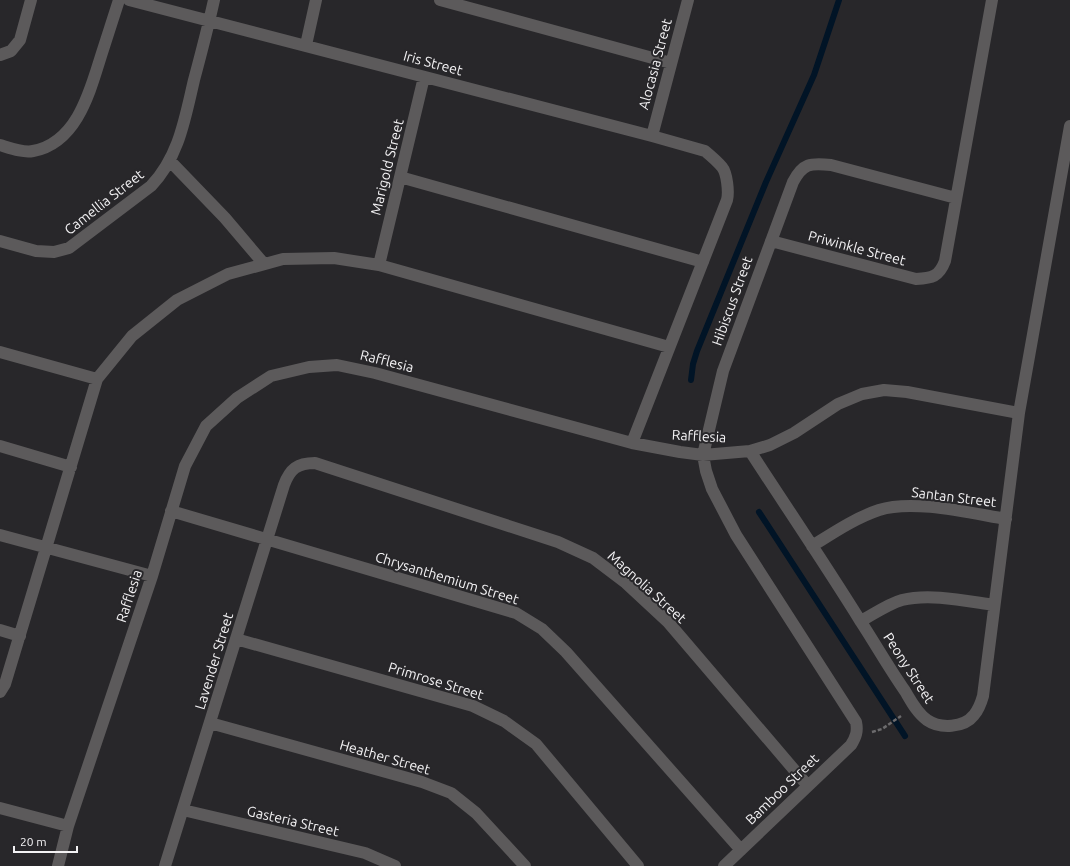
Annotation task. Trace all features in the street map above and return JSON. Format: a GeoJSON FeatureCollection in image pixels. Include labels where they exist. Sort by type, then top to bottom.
{"type":"FeatureCollection","features":[{"type":"Feature","properties":{"kind":"street"},"geometry":{"type":"LineString","coordinates":[[0,55],[11,51],[20,40],[31,0]]}},
{"type":"Feature","properties":{"kind":"street"},"geometry":{"type":"LineString","coordinates":[[0,145],[13,149],[33,151],[49,145],[65,134],[78,117],[90,91],[119,0]]}},
{"type":"Feature","properties":{"kind":"street","name":"Iris Street"},"geometry":{"type":"LineString","coordinates":[[129,0],[306,45],[705,151],[723,168],[729,193],[703,262]]}},
{"type":"Feature","properties":{"kind":"street","name":"Camellia Street"},"geometry":{"type":"LineString","coordinates":[[0,241],[36,251],[54,252],[69,248],[151,186],[160,176],[170,161],[180,138],[214,0]]}},
{"type":"Feature","properties":{"kind":"street"},"geometry":{"type":"LineString","coordinates":[[306,45],[316,0]]}},
{"type":"Feature","properties":{"kind":"street"},"geometry":{"type":"LineString","coordinates":[[440,0],[671,64]]}},
{"type":"Feature","properties":{"kind":"street","name":"Alocasia Street"},"geometry":{"type":"LineString","coordinates":[[652,136],[688,0]]}},
{"type":"Feature","properties":{"kind":"street"},"geometry":{"type":"LineString","coordinates":[[956,198],[992,0]]}},
{"type":"Feature","properties":{"kind":"street","name":"Marigold Street"},"geometry":{"type":"LineString","coordinates":[[379,265],[424,77]]}},
{"type":"Feature","properties":{"kind":"street","name":"Peony Street"},"geometry":{"type":"LineString","coordinates":[[750,451],[919,713],[926,720],[935,724],[949,726],[965,723],[973,717],[979,708],[982,696],[1019,413],[1070,126]]}},
{"type":"Feature","properties":{"kind":"street"},"geometry":{"type":"LineString","coordinates":[[170,161],[225,218],[264,264]]}},
{"type":"Feature","properties":{"kind":"street","name":"Hibiscus Street"},"geometry":{"type":"LineString","coordinates":[[703,454],[723,371],[771,240],[798,172],[806,165],[831,165],[956,198]]}},
{"type":"Feature","properties":{"kind":"street"},"geometry":{"type":"LineString","coordinates":[[400,177],[703,262],[632,442]]}},
{"type":"Feature","properties":{"kind":"street","name":"Priwinkle Street"},"geometry":{"type":"LineString","coordinates":[[771,240],[916,279],[936,276],[942,270],[945,261],[956,198]]}},
{"type":"Feature","properties":{"kind":"street"},"geometry":{"type":"LineString","coordinates":[[0,692],[5,684],[20,636],[97,379],[132,336],[177,300],[228,274],[264,264],[283,259],[334,258],[379,265],[669,347]]}},
{"type":"Feature","properties":{"kind":"street"},"geometry":{"type":"LineString","coordinates":[[0,352],[97,379]]}},
{"type":"Feature","properties":{"kind":"street","name":"Rafflesia"},"geometry":{"type":"LineString","coordinates":[[58,866],[68,826],[152,576],[185,466],[206,426],[237,398],[271,376],[309,367],[337,365],[375,373],[632,442],[680,452],[703,454],[750,451],[770,445],[794,432],[838,404],[862,394],[884,390],[907,392],[1019,413]]}},
{"type":"Feature","properties":{"kind":"street"},"geometry":{"type":"LineString","coordinates":[[0,446],[71,467]]}},
{"type":"Feature","properties":{"kind":"street","name":"Bamboo Street"},"geometry":{"type":"LineString","coordinates":[[703,454],[706,471],[712,489],[732,528],[856,722],[857,732],[856,738],[851,745],[724,866]]}},
{"type":"Feature","properties":{"kind":"street","name":"Magnolia Street"},"geometry":{"type":"LineString","coordinates":[[295,467],[305,463],[315,463],[558,542],[593,558],[626,584],[668,622],[808,786]]}},
{"type":"Feature","properties":{"kind":"street","name":"Lavender Street"},"geometry":{"type":"LineString","coordinates":[[165,866],[284,485],[288,475],[295,467]]}},
{"type":"Feature","properties":{"kind":"street","name":"Santan Street"},"geometry":{"type":"LineString","coordinates":[[812,546],[863,516],[880,510],[903,506],[925,506],[1006,519]]}},
{"type":"Feature","properties":{"kind":"street","name":"Chrysanthemium Street"},"geometry":{"type":"LineString","coordinates":[[171,511],[516,613],[542,629],[566,652],[741,850]]}},
{"type":"Feature","properties":{"kind":"street"},"geometry":{"type":"LineString","coordinates":[[0,535],[152,576]]}},
{"type":"Feature","properties":{"kind":"street"},"geometry":{"type":"LineString","coordinates":[[861,621],[901,600],[917,597],[994,605]]}},
{"type":"Feature","properties":{"kind":"street"},"geometry":{"type":"LineString","coordinates":[[0,630],[20,636]]}},
{"type":"Feature","properties":{"kind":"street","name":"Primrose Street"},"geometry":{"type":"LineString","coordinates":[[236,639],[473,706],[504,721],[536,744],[638,866]]}},
{"type":"Feature","properties":{"kind":"street","name":"Heather Street"},"geometry":{"type":"LineString","coordinates":[[210,723],[422,782],[451,793],[476,813],[524,866]]}},
{"type":"Feature","properties":{"kind":"street"},"geometry":{"type":"LineString","coordinates":[[0,808],[68,826]]}},
{"type":"Feature","properties":{"kind":"street","name":"Gasteria Street"},"geometry":{"type":"LineString","coordinates":[[183,810],[365,853],[395,866]]}},
{"type":"Feature","properties":{"kind":"path"},"geometry":{"type":"LineString","coordinates":[[890,723],[902,715]]}},
{"type":"Feature","properties":{"kind":"waterway"},"geometry":{"type":"LineString","coordinates":[[691,380],[693,364],[697,351],[766,182],[814,75],[839,0]]}},
{"type":"Feature","properties":{"kind":"waterway"},"geometry":{"type":"LineString","coordinates":[[759,512],[905,736]]}}]}
